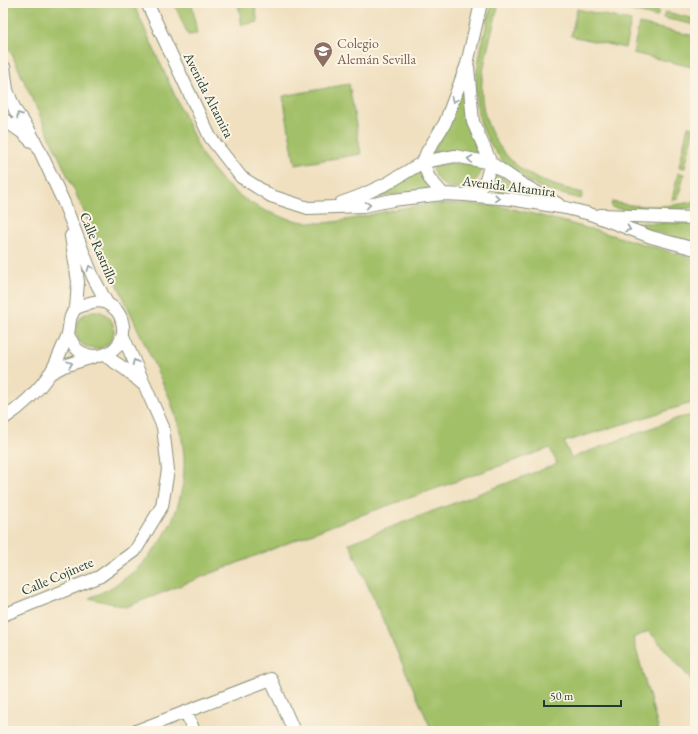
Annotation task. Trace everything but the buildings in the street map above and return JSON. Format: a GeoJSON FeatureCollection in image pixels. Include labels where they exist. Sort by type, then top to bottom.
{"type":"FeatureCollection","features":[{"type":"Feature","properties":{"kind":"street","name":"Avenida Altamira"},"geometry":{"type":"LineString","coordinates":[[147,3],[210,137],[241,177],[271,196],[308,208],[363,206],[393,200],[443,194],[510,199],[566,208],[591,215],[651,237],[695,249]]}},
{"type":"Feature","properties":{"kind":"street"},"geometry":{"type":"LineString","coordinates":[[443,194],[429,178],[423,162],[427,152],[445,123],[467,64],[481,3]]}},
{"type":"Feature","properties":{"kind":"street"},"geometry":{"type":"LineString","coordinates":[[465,195],[478,190],[486,180],[491,163],[473,122],[467,64]]}},
{"type":"Feature","properties":{"kind":"street","name":"Calle Rastrillo"},"geometry":{"type":"LineString","coordinates":[[3,67],[7,90],[15,110],[29,130],[39,149],[64,203],[93,277],[107,303]]}},
{"type":"Feature","properties":{"kind":"street","name":"Calle Rastrillo"},"geometry":{"type":"LineString","coordinates":[[3,119],[23,133],[39,149]]}},
{"type":"Feature","properties":{"kind":"street","name":"Avenida Altamira"},"geometry":{"type":"LineString","coordinates":[[329,207],[360,196],[388,183],[423,162],[455,156],[491,163],[520,184],[566,208]]}},
{"type":"Feature","properties":{"kind":"street","name":"Calle Rastrillo"},"geometry":{"type":"LineString","coordinates":[[64,203],[78,282],[76,308]]}},
{"type":"Feature","properties":{"kind":"street","name":"Avenida Altamira"},"geometry":{"type":"LineString","coordinates":[[591,215],[695,218]]}},
{"type":"Feature","properties":{"kind":"street"},"geometry":{"type":"LineString","coordinates":[[3,419],[10,415],[31,395],[49,374],[68,335],[69,320],[76,308],[95,300],[107,303],[118,312],[123,324],[123,336],[116,348],[98,356],[64,366],[49,374]]}},
{"type":"Feature","properties":{"kind":"street"},"geometry":{"type":"LineString","coordinates":[[68,335],[77,350],[98,356]]}},
{"type":"Feature","properties":{"kind":"street","name":"Calle Cojinete"},"geometry":{"type":"LineString","coordinates":[[3,615],[99,577],[135,551],[162,506],[168,470],[164,427],[123,336]]}},
{"type":"Feature","properties":{"kind":"street","name":"Calle Cojinete"},"geometry":{"type":"LineString","coordinates":[[98,356],[126,369],[147,388]]}},
{"type":"Feature","properties":{"kind":"street"},"geometry":{"type":"LineString","coordinates":[[136,731],[271,679],[294,731]]}},
{"type":"Feature","properties":{"kind":"street"},"geometry":{"type":"LineString","coordinates":[[186,712],[194,731]]}},
{"type":"Feature","properties":{"kind":"green space"},"geometry":{"type":"Polygon","coordinates":[[[3,3],[133,3],[201,153],[220,179],[239,195],[263,210],[291,219],[320,223],[343,221],[402,208],[425,205],[473,204],[496,206],[561,221],[695,259],[695,402],[564,442],[571,458],[678,418],[695,415],[695,684],[649,631],[633,638],[659,731],[432,731],[349,543],[557,464],[550,448],[336,524],[126,607],[89,598],[116,585],[139,567],[152,553],[163,537],[172,521],[183,484],[183,446],[170,399],[3,35],[3,3]]]}},
{"type":"Feature","properties":{"kind":"green space"},"geometry":{"type":"Polygon","coordinates":[[[174,3],[192,3],[197,34],[188,35],[174,3]]]}},
{"type":"Feature","properties":{"kind":"green space"},"geometry":{"type":"Polygon","coordinates":[[[238,3],[254,3],[258,22],[242,25],[238,3]]]}},
{"type":"Feature","properties":{"kind":"green space"},"geometry":{"type":"Polygon","coordinates":[[[492,3],[499,3],[483,71],[482,95],[484,110],[494,138],[502,150],[523,170],[547,183],[583,193],[581,199],[542,188],[523,178],[510,168],[499,156],[483,129],[478,113],[476,81],[480,52],[492,3]]]}},
{"type":"Feature","properties":{"kind":"green space"},"geometry":{"type":"Polygon","coordinates":[[[618,3],[625,3],[659,11],[657,17],[617,7],[618,3]]]}},
{"type":"Feature","properties":{"kind":"green space"},"geometry":{"type":"Polygon","coordinates":[[[577,9],[631,21],[625,48],[571,36],[577,9]]]}},
{"type":"Feature","properties":{"kind":"green space"},"geometry":{"type":"Polygon","coordinates":[[[665,12],[695,19],[695,25],[663,18],[665,12]]]}},
{"type":"Feature","properties":{"kind":"green space"},"geometry":{"type":"Polygon","coordinates":[[[639,24],[695,36],[695,55],[692,67],[633,53],[639,24]]]}},
{"type":"Feature","properties":{"kind":"green space"},"geometry":{"type":"Polygon","coordinates":[[[349,84],[361,154],[295,165],[283,96],[349,84]]]}},
{"type":"Feature","properties":{"kind":"green space"},"geometry":{"type":"Polygon","coordinates":[[[462,91],[464,91],[467,113],[483,154],[458,151],[433,153],[462,91]]]}},
{"type":"Feature","properties":{"kind":"green space"},"geometry":{"type":"Polygon","coordinates":[[[688,126],[694,127],[685,168],[679,167],[688,126]]]}},
{"type":"Feature","properties":{"kind":"green space"},"geometry":{"type":"Polygon","coordinates":[[[452,163],[468,164],[483,168],[478,177],[472,183],[464,187],[448,187],[441,183],[435,176],[432,166],[452,163]]]}},
{"type":"Feature","properties":{"kind":"green space"},"geometry":{"type":"Polygon","coordinates":[[[418,170],[429,188],[428,190],[376,198],[375,196],[418,170]]]}},
{"type":"Feature","properties":{"kind":"green space"},"geometry":{"type":"Polygon","coordinates":[[[494,173],[528,194],[527,196],[486,190],[485,188],[494,173]]]}},
{"type":"Feature","properties":{"kind":"green space"},"geometry":{"type":"Polygon","coordinates":[[[678,173],[684,174],[678,199],[672,200],[678,173]]]}},
{"type":"Feature","properties":{"kind":"green space"},"geometry":{"type":"Polygon","coordinates":[[[695,201],[695,207],[674,211],[642,212],[611,207],[612,202],[633,205],[664,206],[695,201]]]}},
{"type":"Feature","properties":{"kind":"green space"},"geometry":{"type":"Polygon","coordinates":[[[636,223],[695,223],[695,243],[635,226],[636,223]]]}},
{"type":"Feature","properties":{"kind":"green space"},"geometry":{"type":"Polygon","coordinates":[[[95,311],[105,314],[111,320],[114,330],[111,340],[105,346],[95,349],[85,346],[79,340],[76,330],[79,320],[85,314],[95,311]]]}},
{"type":"Feature","properties":{"kind":"place","name":"Colegio Alemán Sevilla"},"geometry":{"type":"Point","coordinates":[323,68]}}]}
